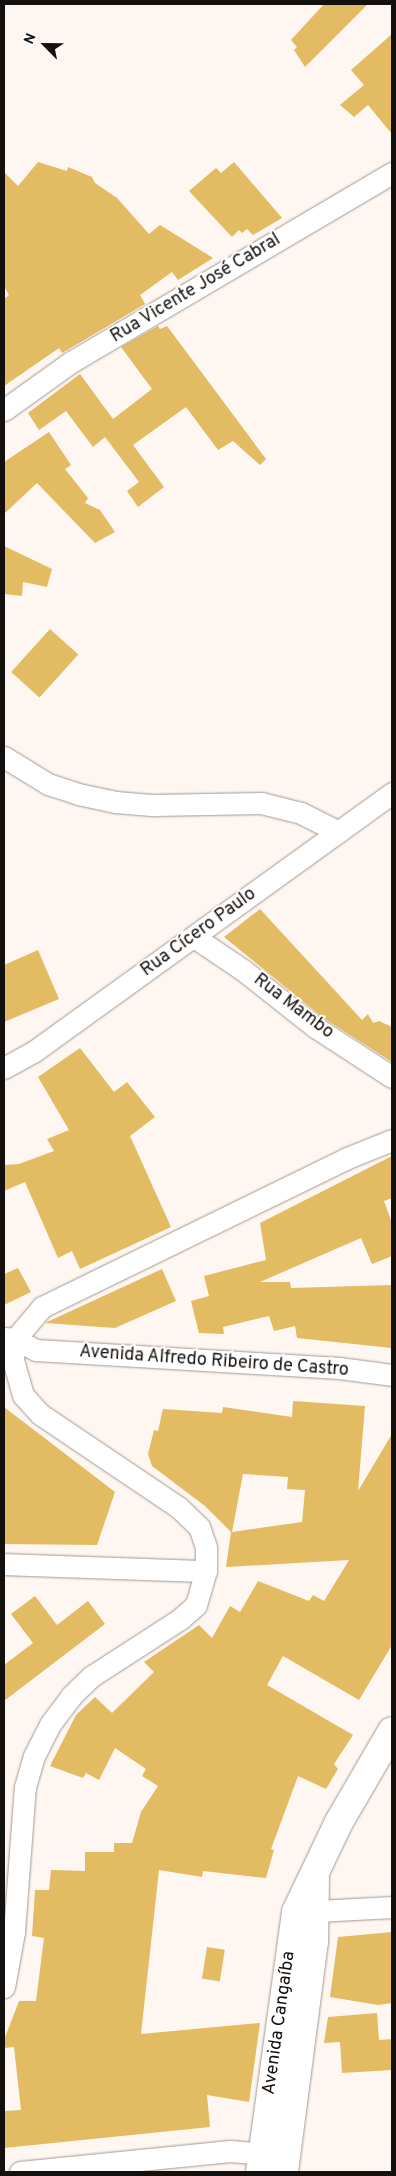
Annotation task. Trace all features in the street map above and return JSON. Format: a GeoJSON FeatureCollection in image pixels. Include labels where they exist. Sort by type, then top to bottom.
{"type":"FeatureCollection","features":[{"type":"Feature","properties":{"kind":"main road","name":"Avenida Cangaíba"},"geometry":{"type":"LineString","coordinates":[[273,2163],[307,1912],[315,1878],[339,1822],[392,1731]]}},
{"type":"Feature","properties":{"kind":"street","name":"Rua Vicente José Cabral"},"geometry":{"type":"LineString","coordinates":[[4,410],[71,362],[392,172]]}},
{"type":"Feature","properties":{"kind":"street"},"geometry":{"type":"LineString","coordinates":[[4,757],[48,784],[78,794],[116,802],[154,805],[261,804],[302,812],[339,832]]}},
{"type":"Feature","properties":{"kind":"street","name":"Rua Cícero Paulo"},"geometry":{"type":"LineString","coordinates":[[4,1068],[34,1052],[392,793]]}},
{"type":"Feature","properties":{"kind":"street","name":"Rua Mambo"},"geometry":{"type":"LineString","coordinates":[[194,937],[243,970],[315,1027],[392,1077]]}},
{"type":"Feature","properties":{"kind":"street"},"geometry":{"type":"LineString","coordinates":[[4,1987],[14,1932],[24,1787],[34,1756],[51,1723],[71,1696],[92,1676],[180,1619],[196,1605],[206,1571],[206,1547],[199,1527],[178,1507],[40,1414],[23,1395],[8,1360],[9,1338],[42,1307],[347,1158],[392,1140]]}},
{"type":"Feature","properties":{"kind":"street","name":"Avenida Alfredo Ribeiro de Castro"},"geometry":{"type":"LineString","coordinates":[[9,1338],[36,1350],[339,1368],[392,1375]]}},
{"type":"Feature","properties":{"kind":"street","name":"Avenida Alfredo Ribeiro de Castro"},"geometry":{"type":"LineString","coordinates":[[8,1360],[36,1350]]}},
{"type":"Feature","properties":{"kind":"street"},"geometry":{"type":"LineString","coordinates":[[4,1564],[206,1571]]}},
{"type":"Feature","properties":{"kind":"street"},"geometry":{"type":"LineString","coordinates":[[307,1912],[392,1907]]}},
{"type":"Feature","properties":{"kind":"street"},"geometry":{"type":"LineString","coordinates":[[20,2172],[230,2151],[273,2163]]}},
{"type":"Feature","properties":{"kind":"building"},"geometry":{"type":"Polygon","coordinates":[[[324,4],[368,4],[305,67],[294,50],[297,47],[291,40],[324,4]]]}},
{"type":"Feature","properties":{"kind":"building"},"geometry":{"type":"Polygon","coordinates":[[[392,34],[392,134],[368,105],[354,117],[340,105],[364,85],[351,70],[392,34]]]}},
{"type":"Feature","properties":{"kind":"building"},"geometry":{"type":"Polygon","coordinates":[[[38,162],[67,171],[68,167],[92,177],[95,183],[117,198],[149,234],[160,225],[213,258],[178,280],[172,272],[140,295],[145,304],[62,353],[59,348],[4,386],[4,299],[9,295],[4,286],[4,172],[18,186],[38,162]]]}},
{"type":"Feature","properties":{"kind":"building"},"geometry":{"type":"Polygon","coordinates":[[[234,162],[282,218],[253,235],[247,229],[242,233],[239,230],[232,237],[189,191],[216,168],[221,173],[234,162]]]}},
{"type":"Feature","properties":{"kind":"building"},"geometry":{"type":"Polygon","coordinates":[[[158,326],[160,329],[167,326],[266,459],[260,465],[233,441],[218,450],[186,407],[133,445],[164,487],[138,507],[127,491],[139,482],[105,437],[93,447],[66,411],[39,430],[28,413],[80,374],[113,419],[152,389],[121,347],[158,326]]]}},
{"type":"Feature","properties":{"kind":"building"},"geometry":{"type":"Polygon","coordinates":[[[49,432],[71,465],[65,469],[88,498],[85,503],[100,510],[115,532],[95,543],[37,483],[4,514],[4,462],[49,432]]]}},
{"type":"Feature","properties":{"kind":"building"},"geometry":{"type":"Polygon","coordinates":[[[4,546],[52,569],[47,587],[23,582],[22,596],[4,594],[4,546]]]}},
{"type":"Feature","properties":{"kind":"building"},"geometry":{"type":"Polygon","coordinates":[[[50,629],[78,654],[39,698],[11,672],[50,629]]]}},
{"type":"Feature","properties":{"kind":"building"},"geometry":{"type":"Polygon","coordinates":[[[260,909],[362,1020],[368,1014],[373,1023],[379,1021],[392,1027],[392,1062],[322,1017],[224,937],[260,909]]]}},
{"type":"Feature","properties":{"kind":"building"},"geometry":{"type":"Polygon","coordinates":[[[38,950],[59,999],[4,1022],[4,965],[38,950]]]}},
{"type":"Feature","properties":{"kind":"building"},"geometry":{"type":"Polygon","coordinates":[[[80,1048],[114,1092],[127,1082],[155,1117],[130,1136],[171,1227],[80,1269],[72,1251],[58,1258],[25,1182],[4,1191],[4,1165],[19,1164],[54,1151],[47,1139],[69,1130],[38,1077],[80,1048]]]}},
{"type":"Feature","properties":{"kind":"building"},"geometry":{"type":"Polygon","coordinates":[[[392,1156],[392,1198],[384,1201],[392,1223],[392,1256],[372,1264],[361,1238],[260,1282],[290,1282],[291,1288],[392,1285],[392,1348],[297,1338],[295,1326],[274,1331],[269,1316],[223,1327],[224,1334],[199,1333],[191,1301],[209,1296],[204,1276],[266,1260],[260,1223],[392,1156]]]}},
{"type":"Feature","properties":{"kind":"building"},"geometry":{"type":"Polygon","coordinates":[[[18,1268],[31,1292],[4,1305],[4,1274],[18,1268]]]}},
{"type":"Feature","properties":{"kind":"building"},"geometry":{"type":"Polygon","coordinates":[[[162,1269],[176,1301],[115,1328],[45,1323],[162,1269]]]}},
{"type":"Feature","properties":{"kind":"building"},"geometry":{"type":"Polygon","coordinates":[[[293,1401],[365,1406],[358,1491],[392,1434],[392,1645],[359,1700],[283,1656],[267,1685],[353,1735],[334,1764],[338,1769],[326,1789],[298,1776],[271,1849],[274,1850],[266,1878],[203,1871],[202,1877],[159,1870],[141,2034],[260,2023],[249,2102],[207,2095],[210,2127],[4,2148],[4,2111],[21,2110],[14,2047],[4,2048],[4,2040],[19,2001],[36,2001],[44,1938],[32,1936],[35,1890],[49,1890],[51,1870],[85,1871],[85,1852],[114,1852],[114,1843],[132,1843],[141,1812],[158,1786],[142,1776],[146,1769],[115,1748],[99,1780],[86,1773],[83,1778],[50,1766],[76,1715],[95,1697],[112,1713],[154,1672],[144,1662],[199,1625],[212,1638],[230,1606],[240,1612],[258,1581],[309,1601],[313,1595],[324,1601],[349,1560],[226,1567],[231,1532],[205,1506],[152,1466],[148,1454],[154,1430],[158,1431],[163,1409],[222,1413],[223,1407],[292,1417],[293,1401]],[[243,1474],[232,1532],[302,1522],[305,1490],[287,1489],[288,1477],[243,1474]]]}},
{"type":"Feature","properties":{"kind":"building"},"geometry":{"type":"Polygon","coordinates":[[[4,1407],[115,1492],[97,1545],[4,1544],[4,1407]]]}},
{"type":"Feature","properties":{"kind":"building"},"geometry":{"type":"Polygon","coordinates":[[[35,1596],[57,1625],[88,1601],[105,1624],[4,1701],[4,1665],[33,1643],[11,1614],[35,1596]]]}},
{"type":"Feature","properties":{"kind":"building"},"geometry":{"type":"Polygon","coordinates":[[[392,1932],[392,2003],[378,2005],[330,1997],[338,1937],[392,1932]]]}},
{"type":"Feature","properties":{"kind":"building"},"geometry":{"type":"Polygon","coordinates":[[[207,1947],[225,1950],[220,1981],[202,1979],[207,1947]]]}},
{"type":"Feature","properties":{"kind":"building"},"geometry":{"type":"Polygon","coordinates":[[[377,2013],[379,2040],[392,2039],[392,2070],[342,2073],[340,2042],[324,2043],[328,2017],[377,2013]]]}}]}
